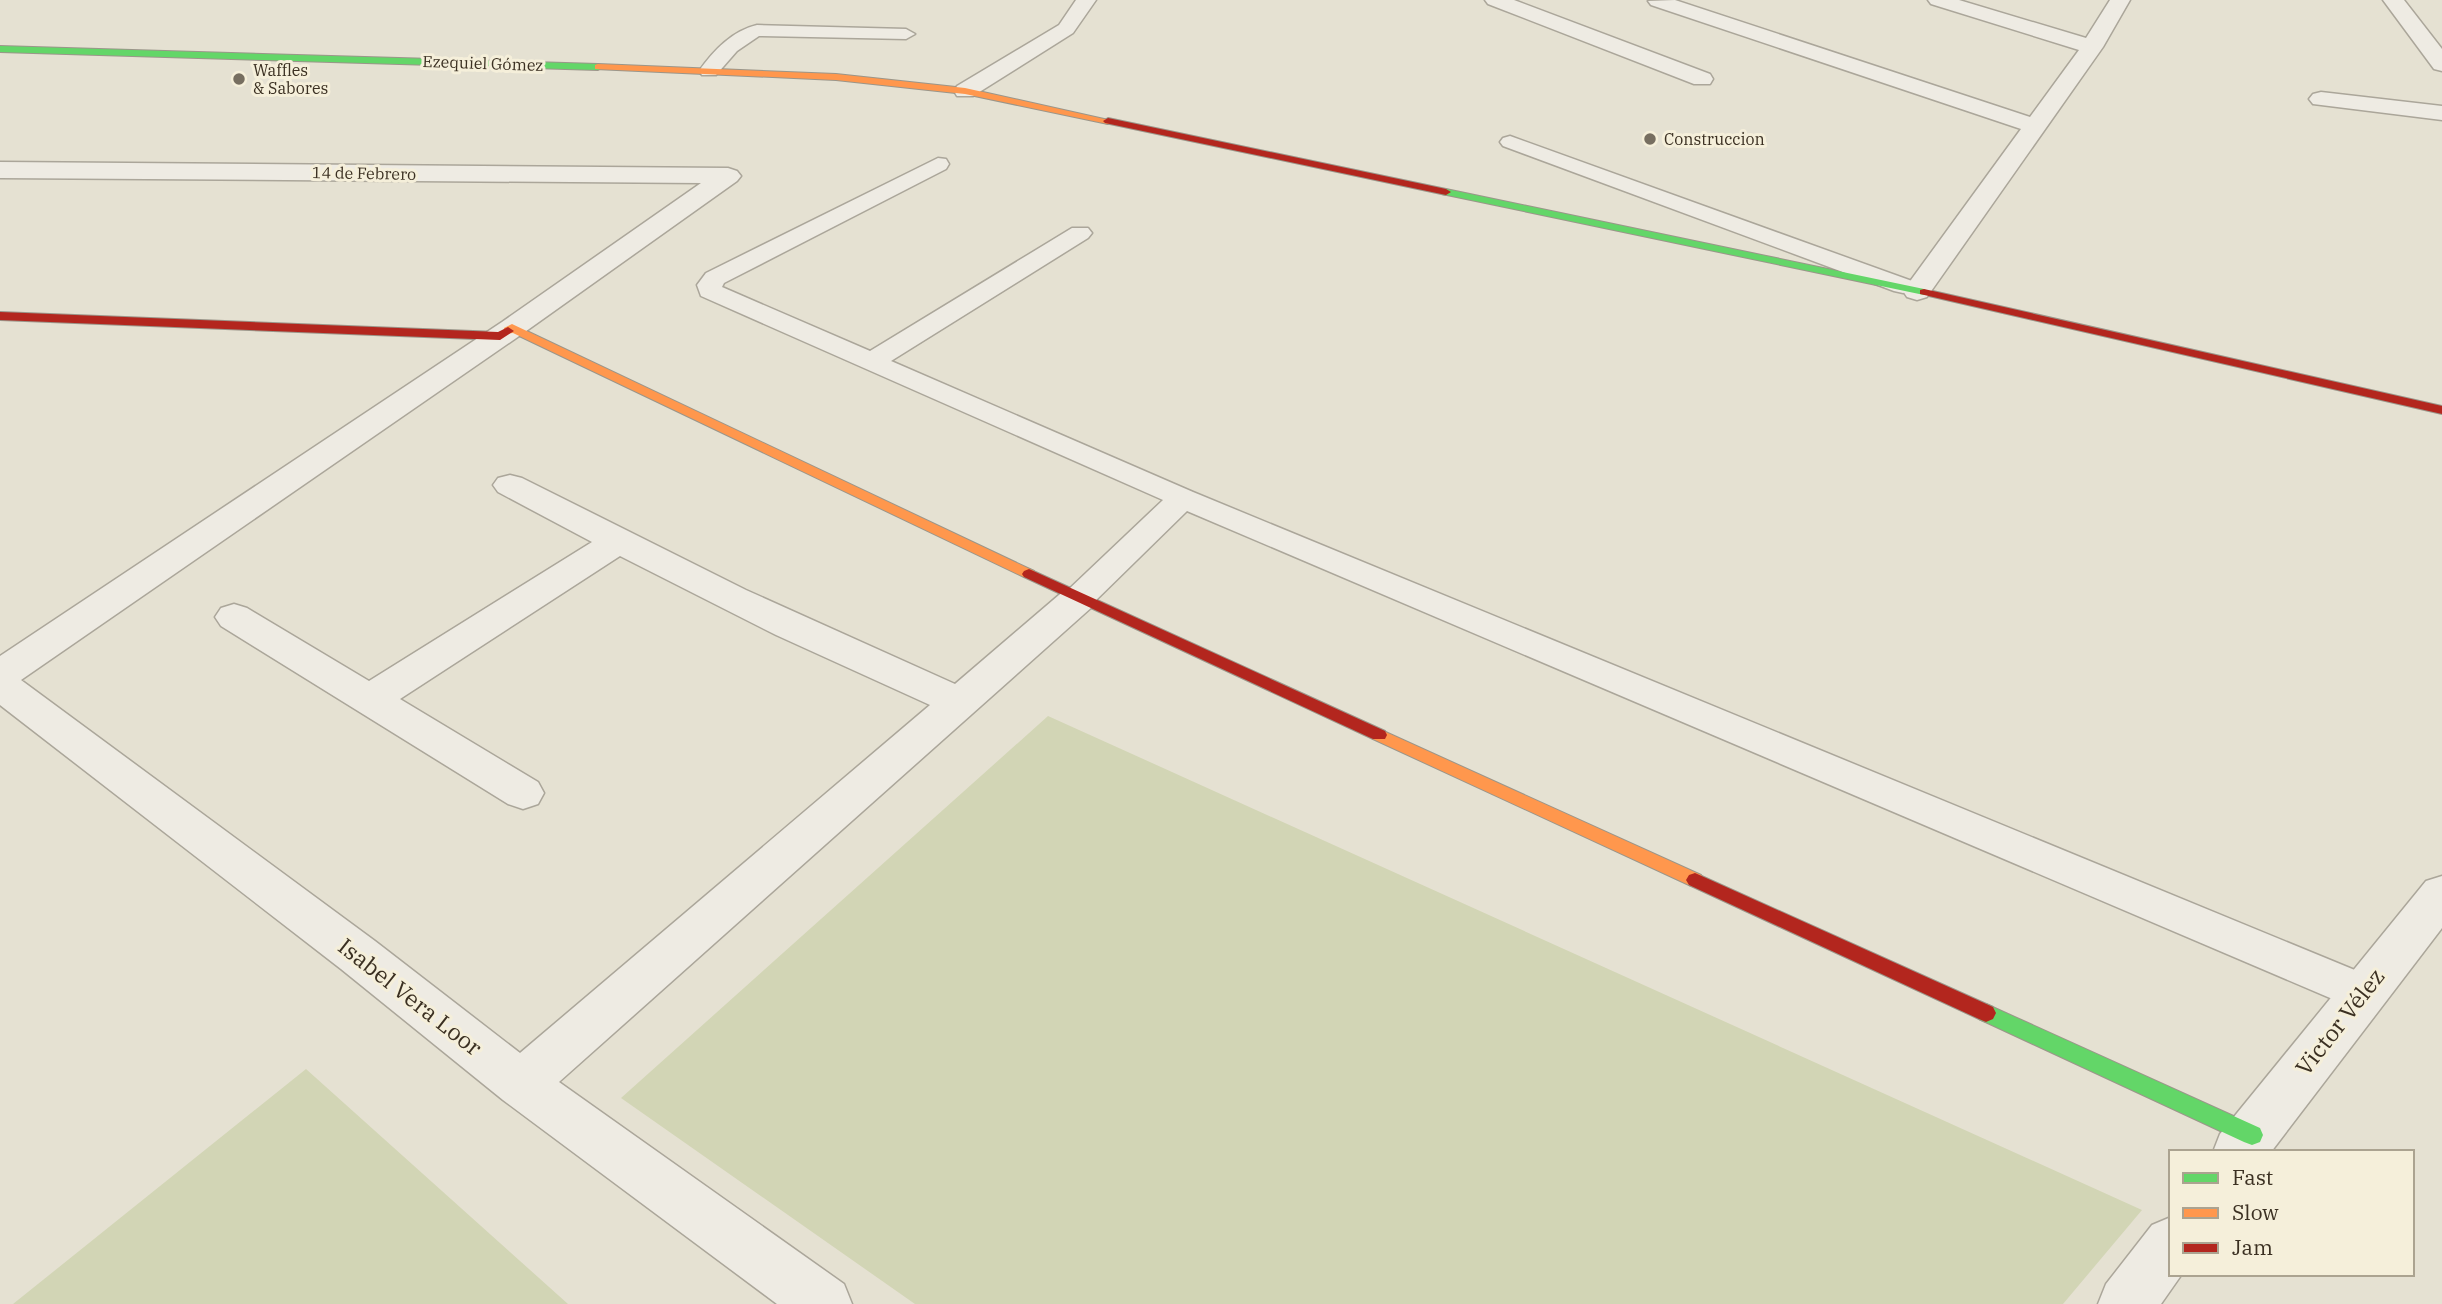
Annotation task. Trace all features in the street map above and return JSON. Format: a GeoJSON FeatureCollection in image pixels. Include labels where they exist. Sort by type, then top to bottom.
{"type":"FeatureCollection","features":[{"type":"Feature","properties":{"kind":"street"},"geometry":{"type":"LineString","coordinates":[[965,91],[1066,29],[1086,0]]}},
{"type":"Feature","properties":{"kind":"street"},"geometry":{"type":"LineString","coordinates":[[1495,0],[1702,79]]}},
{"type":"Feature","properties":{"kind":"street"},"geometry":{"type":"LineString","coordinates":[[1938,0],[2092,47]]}},
{"type":"Feature","properties":{"kind":"street"},"geometry":{"type":"LineString","coordinates":[[1916,291],[2092,47],[2120,0]]}},
{"type":"Feature","properties":{"kind":"street"},"geometry":{"type":"LineString","coordinates":[[2393,0],[2442,64]]}},
{"type":"Feature","properties":{"kind":"street"},"geometry":{"type":"LineString","coordinates":[[1658,1],[2035,126]]}},
{"type":"Feature","properties":{"kind":"street","name":"Ezequiel Gómez"},"geometry":{"type":"LineString","coordinates":[[0,49],[709,71],[836,77],[965,91],[1916,291],[2442,410]]}},
{"type":"Feature","properties":{"kind":"street"},"geometry":{"type":"LineString","coordinates":[[2321,99],[2442,113]]}},
{"type":"Feature","properties":{"kind":"street","name":"14 de Febrero"},"geometry":{"type":"LineString","coordinates":[[0,170],[728,176],[506,332]]}},
{"type":"Feature","properties":{"kind":"street"},"geometry":{"type":"LineString","coordinates":[[0,316],[506,332],[2246,1143]]}},
{"type":"Feature","properties":{"kind":"street"},"geometry":{"type":"LineString","coordinates":[[0,675],[506,332]]}},
{"type":"Feature","properties":{"kind":"street"},"geometry":{"type":"LineString","coordinates":[[510,485],[618,541],[906,680],[960,702]]}},
{"type":"Feature","properties":{"kind":"street"},"geometry":{"type":"LineString","coordinates":[[372,698],[618,541]]}},
{"type":"Feature","properties":{"kind":"street"},"geometry":{"type":"LineString","coordinates":[[521,1084],[1079,598]]}},
{"type":"Feature","properties":{"kind":"street"},"geometry":{"type":"LineString","coordinates":[[234,617],[372,698],[523,793]]}},
{"type":"Feature","properties":{"kind":"street","name":"Isabel Vera Loor"},"geometry":{"type":"LineString","coordinates":[[0,684],[358,955],[521,1084],[824,1304]]}},
{"type":"Feature","properties":{"kind":"street","name":"Victor Vélez"},"geometry":{"type":"LineString","coordinates":[[2246,1143],[2442,894]]}},
{"type":"Feature","properties":{"kind":"street"},"geometry":{"type":"LineString","coordinates":[[2126,1304],[2169,1247]]}},
{"type":"Feature","properties":{"kind":"lane"},"geometry":{"type":"LineString","coordinates":[[709,71],[740,36],[757,30],[906,34]]}},
{"type":"Feature","properties":{"kind":"lane"},"geometry":{"type":"LineString","coordinates":[[1510,142],[1916,291]]}},
{"type":"Feature","properties":{"kind":"lane"},"geometry":{"type":"LineString","coordinates":[[938,164],[715,278],[709,285],[710,291],[874,360],[1183,498],[2364,993]]}},
{"type":"Feature","properties":{"kind":"lane"},"geometry":{"type":"LineString","coordinates":[[874,360],[1080,233]]}},
{"type":"Feature","properties":{"kind":"lane"},"geometry":{"type":"LineString","coordinates":[[1079,598],[1183,498]]}},
{"type":"Feature","properties":{"kind":"green space"},"geometry":{"type":"Polygon","coordinates":[[[1048,716],[2142,1210],[2063,1304],[915,1304],[621,1098],[1048,716]]]}},
{"type":"Feature","properties":{"kind":"green space"},"geometry":{"type":"Polygon","coordinates":[[[306,1069],[568,1304],[13,1304],[306,1069]]]}},
{"type":"Feature","properties":{"kind":"traffic: fast"},"geometry":{"type":"LineString","coordinates":[[0,49],[598,67]]}},
{"type":"Feature","properties":{"kind":"traffic: fast"},"geometry":{"type":"LineString","coordinates":[[1446,192],[1924,292]]}},
{"type":"Feature","properties":{"kind":"traffic: fast"},"geometry":{"type":"LineString","coordinates":[[1986,1013],[2252,1135]]}},
{"type":"Feature","properties":{"kind":"traffic: slow"},"geometry":{"type":"LineString","coordinates":[[598,67],[836,77],[965,91],[1108,121]]}},
{"type":"Feature","properties":{"kind":"traffic: slow"},"geometry":{"type":"LineString","coordinates":[[508,331],[512,328],[1029,574]]}},
{"type":"Feature","properties":{"kind":"traffic: slow"},"geometry":{"type":"LineString","coordinates":[[1379,735],[1695,880]]}},
{"type":"Feature","properties":{"kind":"traffic: jam"},"geometry":{"type":"LineString","coordinates":[[1108,121],[1446,192]]}},
{"type":"Feature","properties":{"kind":"traffic: jam"},"geometry":{"type":"LineString","coordinates":[[1924,292],[2442,410]]}},
{"type":"Feature","properties":{"kind":"traffic: jam"},"geometry":{"type":"LineString","coordinates":[[0,316],[500,336],[508,331]]}},
{"type":"Feature","properties":{"kind":"traffic: jam"},"geometry":{"type":"LineString","coordinates":[[1029,574],[1379,735]]}},
{"type":"Feature","properties":{"kind":"traffic: jam"},"geometry":{"type":"LineString","coordinates":[[1695,880],[1986,1013]]}},
{"type":"Feature","properties":{"kind":"place","name":"Waffles & Sabores"},"geometry":{"type":"Point","coordinates":[239,79]}},
{"type":"Feature","properties":{"kind":"place","name":"Construccion"},"geometry":{"type":"Point","coordinates":[1650,139]}}]}
